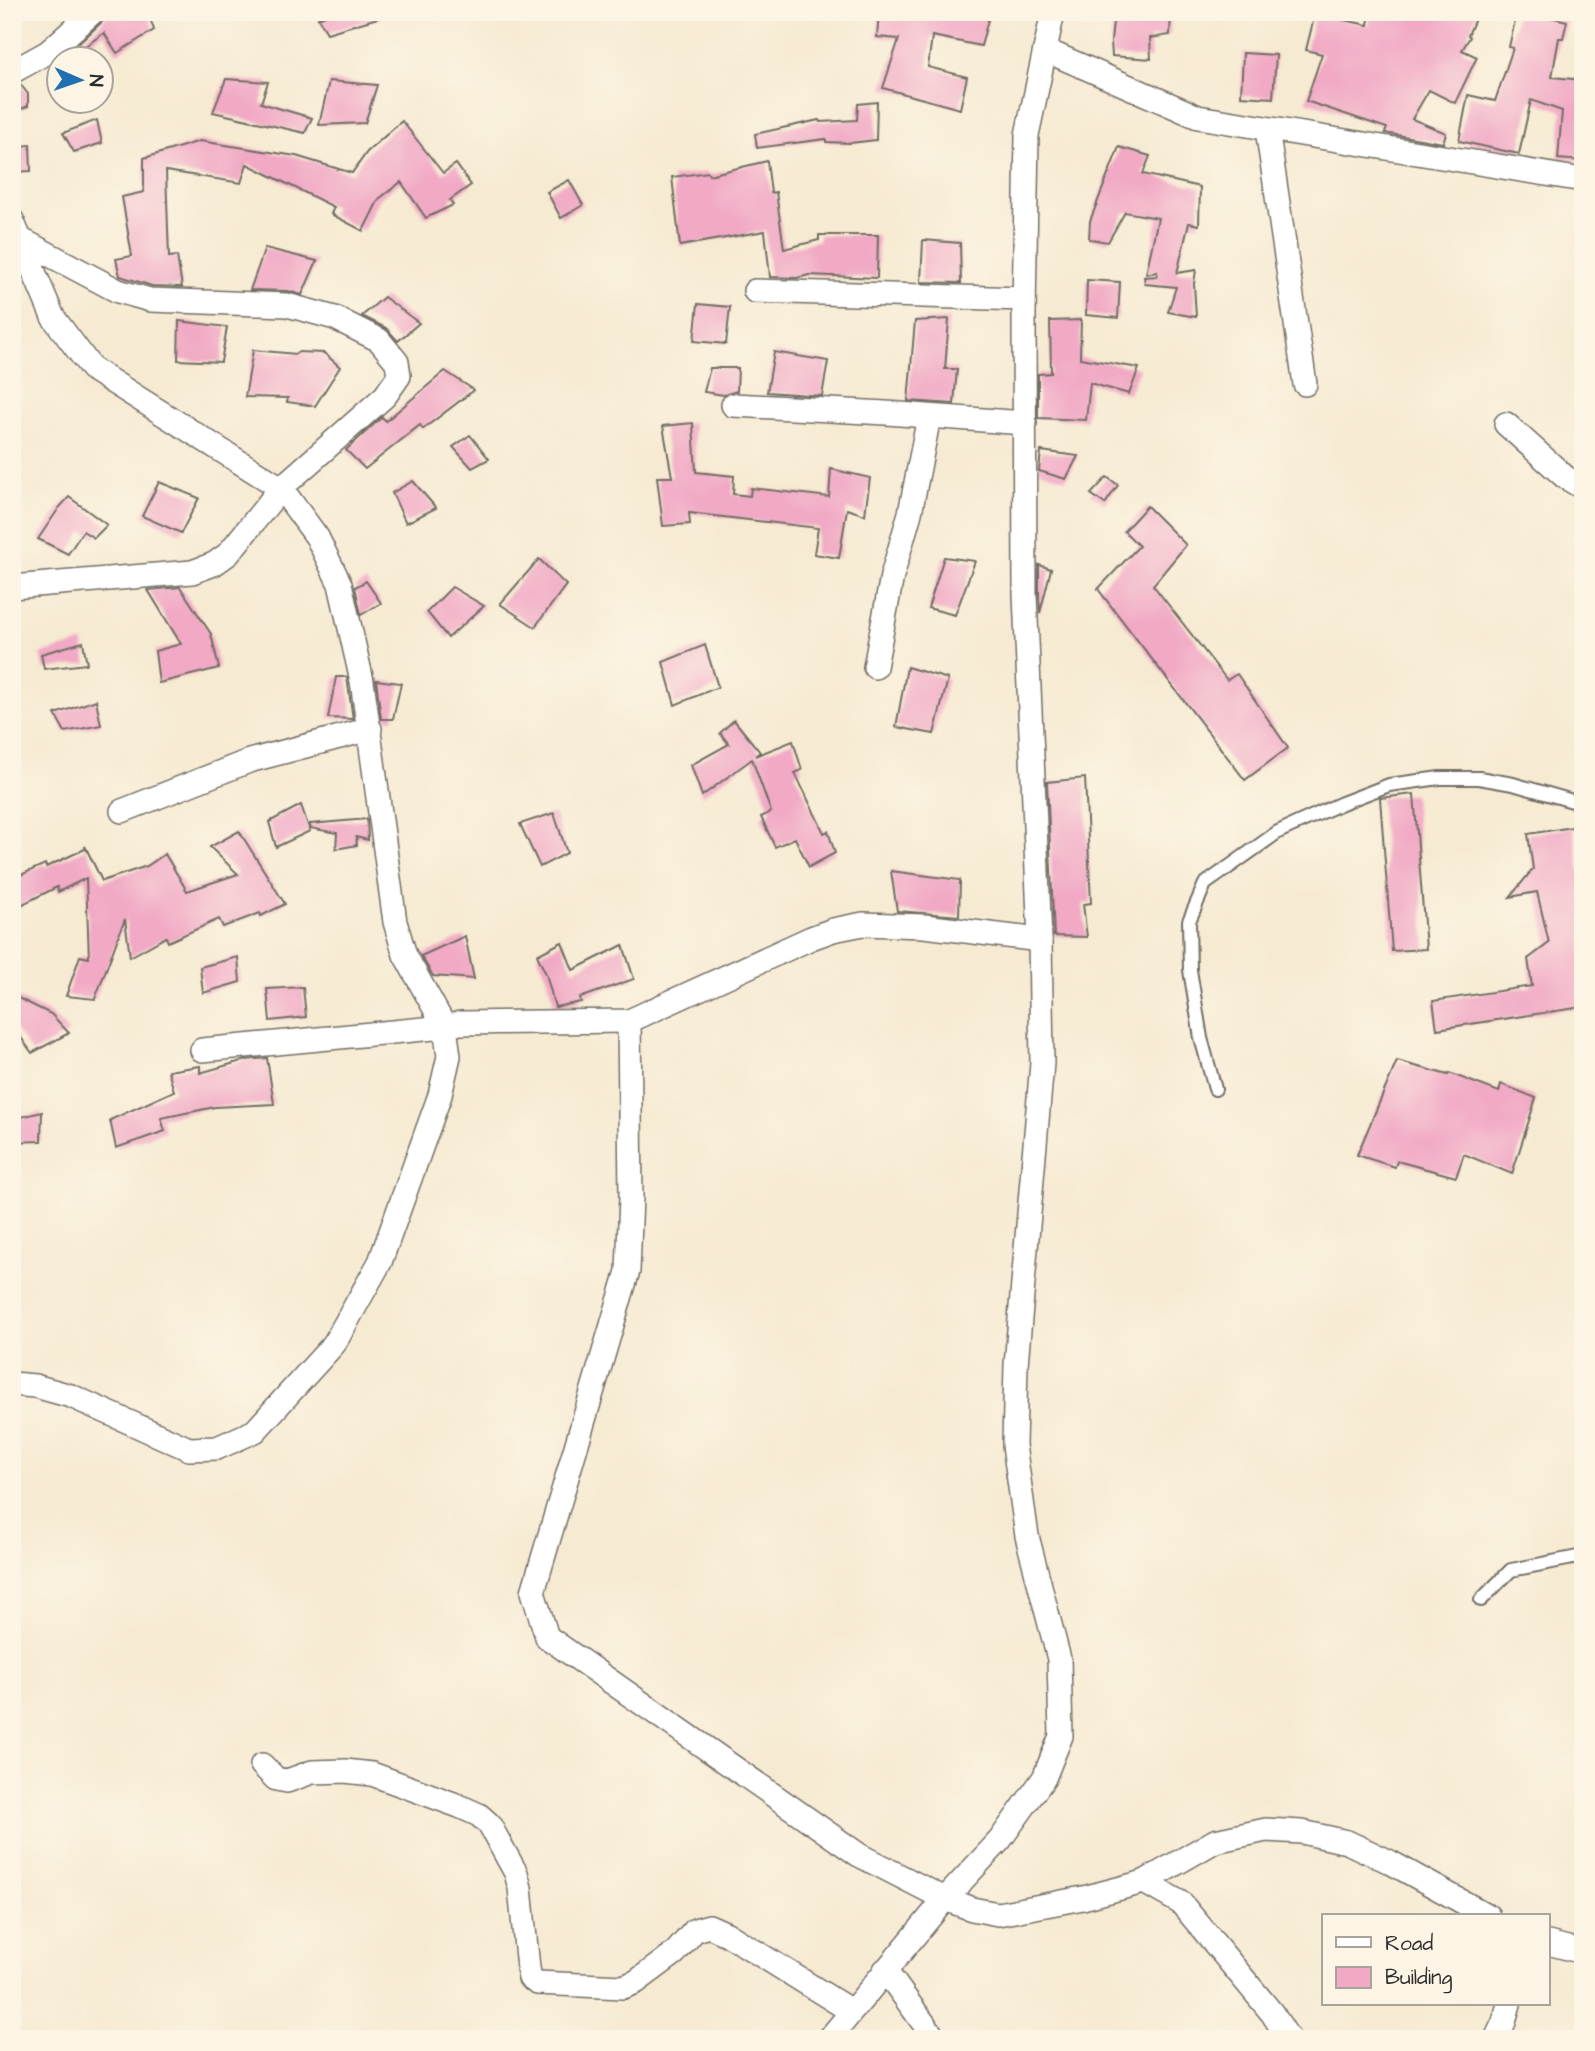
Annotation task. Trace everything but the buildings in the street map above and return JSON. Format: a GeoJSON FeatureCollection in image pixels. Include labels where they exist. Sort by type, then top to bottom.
{"type":"FeatureCollection","features":[{"type":"Feature","properties":{"kind":"street"},"geometry":{"type":"LineString","coordinates":[[829,2039],[945,1899],[1000,1840],[1044,1778],[1061,1736],[1059,1659],[1027,1536],[1014,1445],[1016,1365],[1042,1063],[1040,940],[1026,595],[1024,299],[1027,135],[1053,12]]}},
{"type":"Feature","properties":{"kind":"street"},"geometry":{"type":"LineString","coordinates":[[12,72],[48,51],[82,17]]}},
{"type":"Feature","properties":{"kind":"street"},"geometry":{"type":"LineString","coordinates":[[1045,50],[1198,117],[1583,180]]}},
{"type":"Feature","properties":{"kind":"street"},"geometry":{"type":"LineString","coordinates":[[1267,129],[1305,384]]}},
{"type":"Feature","properties":{"kind":"street"},"geometry":{"type":"LineString","coordinates":[[12,1384],[71,1396],[189,1449],[217,1448],[255,1431],[334,1344],[380,1262],[440,1095],[449,1055],[445,1027],[405,955],[396,922],[362,681],[340,584],[317,537],[281,488],[92,369],[53,317],[16,229]]}},
{"type":"Feature","properties":{"kind":"street"},"geometry":{"type":"LineString","coordinates":[[12,587],[192,572],[214,564],[228,554],[281,488],[385,396],[399,376],[397,362],[379,340],[335,318],[287,305],[149,300],[118,291],[16,229]]}},
{"type":"Feature","properties":{"kind":"street"},"geometry":{"type":"LineString","coordinates":[[755,291],[1024,299]]}},
{"type":"Feature","properties":{"kind":"street"},"geometry":{"type":"LineString","coordinates":[[733,405],[1025,423]]}},
{"type":"Feature","properties":{"kind":"street"},"geometry":{"type":"LineString","coordinates":[[875,667],[892,576],[910,513],[929,417]]}},
{"type":"Feature","properties":{"kind":"street"},"geometry":{"type":"LineString","coordinates":[[1506,424],[1565,477],[1583,488]]}},
{"type":"Feature","properties":{"kind":"street"},"geometry":{"type":"LineString","coordinates":[[122,811],[249,761],[370,729]]}},
{"type":"Feature","properties":{"kind":"street"},"geometry":{"type":"LineString","coordinates":[[202,1050],[445,1027],[460,1023],[629,1021],[811,937],[863,924],[924,926],[1040,940]]}},
{"type":"Feature","properties":{"kind":"street"},"geometry":{"type":"LineString","coordinates":[[629,1021],[631,1197],[628,1271],[533,1592],[547,1637],[859,1855],[945,1899],[972,1909],[998,1914],[1083,1898],[1144,1882],[1215,1841],[1266,1830],[1302,1832],[1347,1842],[1484,1914]]}},
{"type":"Feature","properties":{"kind":"street"},"geometry":{"type":"LineString","coordinates":[[262,1765],[276,1779],[287,1781],[312,1772],[372,1774],[459,1805],[479,1815],[489,1824],[516,1873],[528,1968],[530,1978],[537,1983],[622,1987],[636,1982],[675,1953],[695,1930],[709,1926],[727,1934],[851,2011]]}},
{"type":"Feature","properties":{"kind":"street"},"geometry":{"type":"LineString","coordinates":[[1144,1882],[1181,1903],[1272,2013],[1289,2039]]}},
{"type":"Feature","properties":{"kind":"street"},"geometry":{"type":"LineString","coordinates":[[1550,1944],[1583,1952]]}},
{"type":"Feature","properties":{"kind":"street"},"geometry":{"type":"LineString","coordinates":[[885,1970],[935,2039]]}},
{"type":"Feature","properties":{"kind":"street"},"geometry":{"type":"LineString","coordinates":[[1496,2039],[1508,2006]]}},
{"type":"Feature","properties":{"kind":"lane"},"geometry":{"type":"LineString","coordinates":[[1215,1089],[1201,1038],[1190,970],[1189,922],[1205,884],[1278,832],[1389,785],[1440,778],[1479,778],[1513,784],[1583,804]]}},
{"type":"Feature","properties":{"kind":"lane"},"geometry":{"type":"LineString","coordinates":[[1481,1600],[1511,1570],[1583,1556]]}}]}
